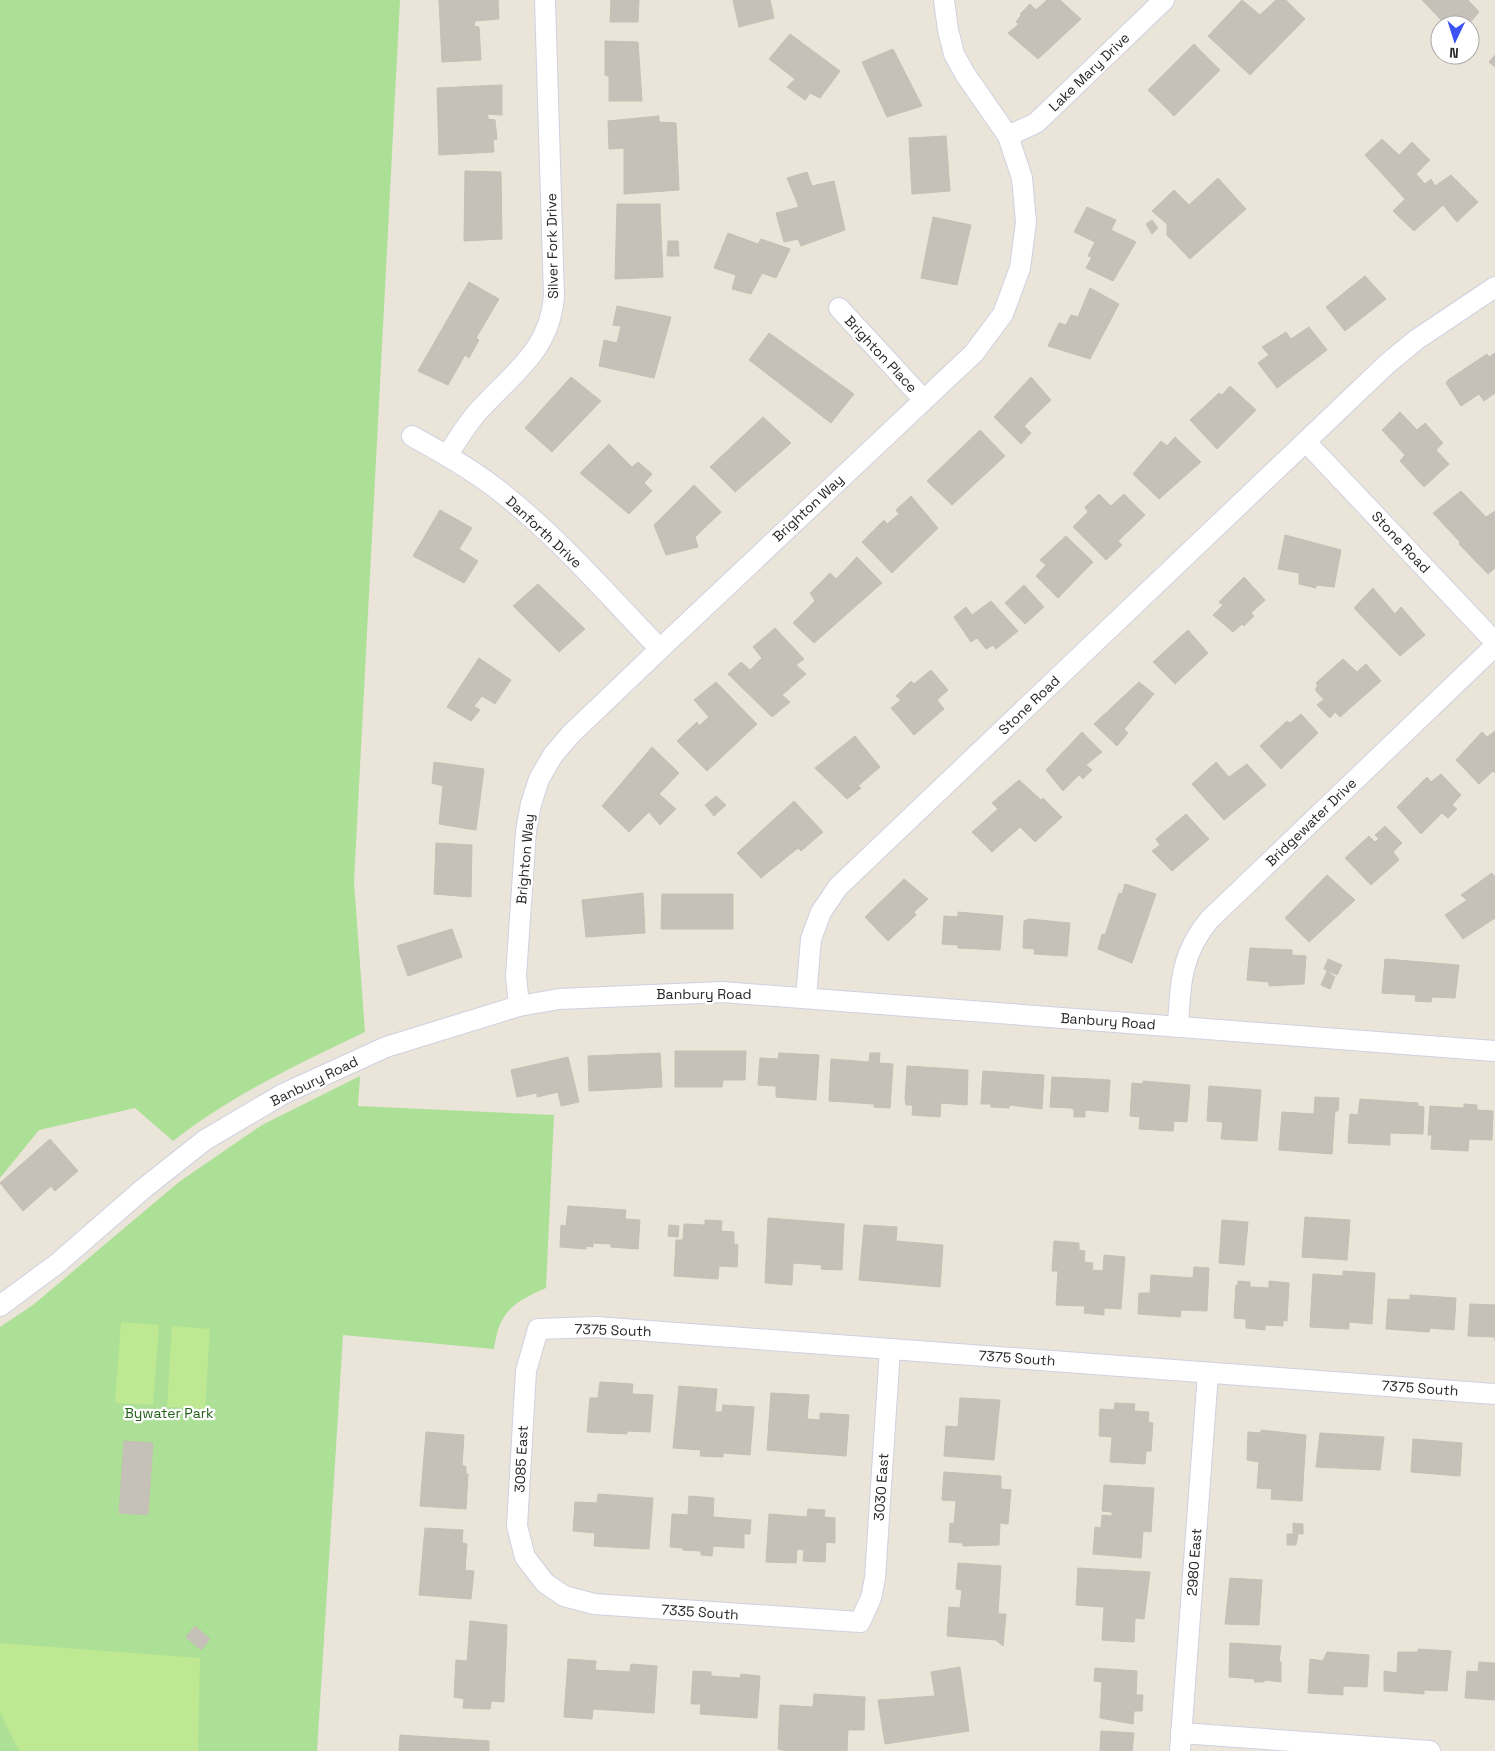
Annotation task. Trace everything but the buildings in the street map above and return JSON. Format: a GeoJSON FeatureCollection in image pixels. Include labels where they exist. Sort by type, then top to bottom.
{"type":"FeatureCollection","features":[{"type":"Feature","properties":{"kind":"street","name":"Silver Fork Drive"},"geometry":{"type":"LineString","coordinates":[[447,456],[474,416],[537,349],[546,333],[552,315],[554,296],[545,0]]}},
{"type":"Feature","properties":{"kind":"street","name":"Brighton Way"},"geometry":{"type":"LineString","coordinates":[[519,1006],[516,976],[526,831],[531,804],[539,779],[553,755],[571,734],[660,649],[923,399],[974,353],[1002,314],[1020,268],[1026,222],[1022,178],[1008,136],[965,74],[954,54],[948,30],[944,0]]}},
{"type":"Feature","properties":{"kind":"street","name":"Lake Mary Drive"},"geometry":{"type":"LineString","coordinates":[[1008,136],[1036,123],[1164,0]]}},
{"type":"Feature","properties":{"kind":"street","name":"Stone Road"},"geometry":{"type":"LineString","coordinates":[[806,998],[811,939],[821,912],[838,887],[1394,358],[1495,287]]}},
{"type":"Feature","properties":{"kind":"street","name":"Brighton Place"},"geometry":{"type":"LineString","coordinates":[[839,308],[923,399]]}},
{"type":"Feature","properties":{"kind":"street","name":"Danforth Drive"},"geometry":{"type":"LineString","coordinates":[[412,436],[492,485],[557,541],[660,649]]}},
{"type":"Feature","properties":{"kind":"street","name":"Stone Road"},"geometry":{"type":"LineString","coordinates":[[1306,442],[1495,644]]}},
{"type":"Feature","properties":{"kind":"street","name":"Bridgewater Drive"},"geometry":{"type":"LineString","coordinates":[[1178,1026],[1182,973],[1188,952],[1197,934],[1495,644]]}},
{"type":"Feature","properties":{"kind":"street","name":"Banbury Road"},"geometry":{"type":"LineString","coordinates":[[0,1306],[58,1263],[143,1189],[205,1140],[283,1094],[386,1047],[519,1006],[559,1000],[635,994],[722,992],[1495,1051]]}},
{"type":"Feature","properties":{"kind":"street","name":"7375 South"},"geometry":{"type":"LineString","coordinates":[[538,1329],[596,1327],[1495,1394]]}},
{"type":"Feature","properties":{"kind":"street","name":"3085 East"},"geometry":{"type":"LineString","coordinates":[[538,1329],[526,1371],[517,1526],[525,1557],[545,1583]]}},
{"type":"Feature","properties":{"kind":"street","name":"3030 East"},"geometry":{"type":"LineString","coordinates":[[860,1622],[870,1598],[875,1578],[890,1349]]}},
{"type":"Feature","properties":{"kind":"street","name":"2980 East"},"geometry":{"type":"LineString","coordinates":[[1180,1742],[1208,1373]]}},
{"type":"Feature","properties":{"kind":"street","name":"7335 South"},"geometry":{"type":"LineString","coordinates":[[545,1583],[564,1596],[594,1604],[860,1622]]}},
{"type":"Feature","properties":{"kind":"street"},"geometry":{"type":"LineString","coordinates":[[1180,1742],[1430,1751]]}},
{"type":"Feature","properties":{"kind":"green space"},"geometry":{"type":"Polygon","coordinates":[[[0,0],[400,0],[354,882],[365,1032],[266,1081],[218,1109],[173,1141],[135,1108],[39,1130],[0,1178],[0,0]]]}},
{"type":"Feature","properties":{"kind":"green space","name":"Bywater Park"},"geometry":{"type":"Polygon","coordinates":[[[360,1076],[358,1106],[554,1115],[546,1288],[525,1298],[509,1310],[496,1336],[494,1349],[343,1335],[317,1751],[0,1751],[0,1327],[33,1305],[179,1182],[262,1125],[360,1076]]]}},
{"type":"Feature","properties":{"kind":"green space"},"geometry":{"type":"Polygon","coordinates":[[[121,1322],[159,1325],[153,1405],[115,1403],[121,1322]]]}},
{"type":"Feature","properties":{"kind":"green space"},"geometry":{"type":"Polygon","coordinates":[[[172,1326],[210,1329],[205,1409],[167,1407],[172,1326]]]}},
{"type":"Feature","properties":{"kind":"green space"},"geometry":{"type":"Polygon","coordinates":[[[0,1643],[200,1658],[198,1751],[19,1751],[0,1712],[0,1643]]]}}]}
